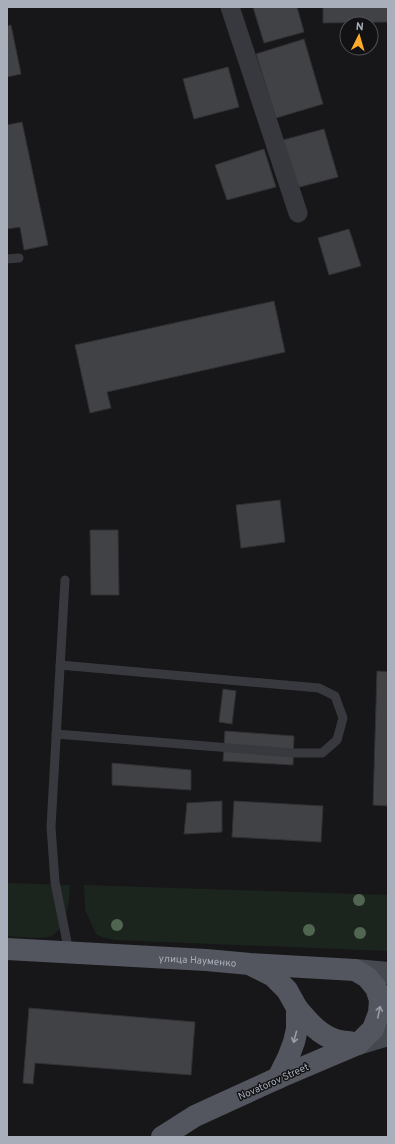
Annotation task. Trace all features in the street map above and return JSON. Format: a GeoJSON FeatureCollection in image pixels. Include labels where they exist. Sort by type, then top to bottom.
{"type":"FeatureCollection","features":[{"type":"Feature","properties":{"kind":"main road","name":"улица Науменко"},"geometry":{"type":"LineString","coordinates":[[7,949],[206,960],[388,973]]}},
{"type":"Feature","properties":{"kind":"main road"},"geometry":{"type":"LineString","coordinates":[[250,964],[273,976],[310,1023],[325,1035],[336,1040],[358,1044],[373,1029],[379,1013],[380,1000],[376,988],[367,978],[354,970]]}},
{"type":"Feature","properties":{"kind":"main road"},"geometry":{"type":"LineString","coordinates":[[278,1078],[288,1058],[297,1028],[292,999],[293,976],[304,968]]}},
{"type":"Feature","properties":{"kind":"main road","name":"Novatorov Street"},"geometry":{"type":"LineString","coordinates":[[162,1137],[195,1116],[278,1078],[358,1044],[388,1035]]}},
{"type":"Feature","properties":{"kind":"street"},"geometry":{"type":"LineString","coordinates":[[230,7],[298,213]]}},
{"type":"Feature","properties":{"kind":"lane"},"geometry":{"type":"LineString","coordinates":[[7,259],[20,258]]}},
{"type":"Feature","properties":{"kind":"lane"},"geometry":{"type":"LineString","coordinates":[[65,580],[51,827],[54,882],[69,952]]}},
{"type":"Feature","properties":{"kind":"lane"},"geometry":{"type":"LineString","coordinates":[[56,734],[293,753],[322,753],[337,740],[343,718],[335,696],[319,688],[60,665]]}},
{"type":"Feature","properties":{"kind":"shaded area"},"geometry":{"type":"Polygon","coordinates":[[[7,883],[70,885],[66,915],[59,929],[54,934],[43,938],[7,936],[7,883]]]}},
{"type":"Feature","properties":{"kind":"shaded area"},"geometry":{"type":"Polygon","coordinates":[[[84,885],[388,895],[388,951],[115,940],[96,934],[85,910],[84,885]]]}},
{"type":"Feature","properties":{"kind":"building"},"geometry":{"type":"Polygon","coordinates":[[[253,7],[297,7],[304,32],[264,43],[253,7]]]}},
{"type":"Feature","properties":{"kind":"building"},"geometry":{"type":"Polygon","coordinates":[[[323,7],[388,7],[388,22],[379,22],[379,16],[339,16],[339,23],[323,23],[323,7]]]}},
{"type":"Feature","properties":{"kind":"building"},"geometry":{"type":"Polygon","coordinates":[[[11,25],[21,74],[7,77],[7,26],[11,25]]]}},
{"type":"Feature","properties":{"kind":"building"},"geometry":{"type":"Polygon","coordinates":[[[304,39],[323,104],[276,118],[256,54],[304,39]]]}},
{"type":"Feature","properties":{"kind":"building"},"geometry":{"type":"Polygon","coordinates":[[[228,67],[239,107],[194,119],[183,79],[228,67]]]}},
{"type":"Feature","properties":{"kind":"building"},"geometry":{"type":"Polygon","coordinates":[[[22,122],[48,245],[24,250],[20,227],[7,229],[7,125],[22,122]]]}},
{"type":"Feature","properties":{"kind":"building"},"geometry":{"type":"Polygon","coordinates":[[[324,129],[338,177],[296,188],[283,140],[324,129]]]}},
{"type":"Feature","properties":{"kind":"building"},"geometry":{"type":"Polygon","coordinates":[[[264,149],[276,187],[227,200],[215,165],[264,149]]]}},
{"type":"Feature","properties":{"kind":"building"},"geometry":{"type":"Polygon","coordinates":[[[349,229],[361,266],[329,275],[318,238],[349,229]]]}},
{"type":"Feature","properties":{"kind":"building"},"geometry":{"type":"Polygon","coordinates":[[[274,301],[285,352],[107,392],[111,408],[90,413],[75,345],[274,301]]]}},
{"type":"Feature","properties":{"kind":"building"},"geometry":{"type":"Polygon","coordinates":[[[280,500],[285,542],[241,548],[236,505],[280,500]]]}},
{"type":"Feature","properties":{"kind":"building"},"geometry":{"type":"Polygon","coordinates":[[[90,530],[118,530],[119,595],[91,595],[90,530]]]}},
{"type":"Feature","properties":{"kind":"building"},"geometry":{"type":"Polygon","coordinates":[[[377,671],[388,672],[388,806],[373,805],[377,671]]]}},
{"type":"Feature","properties":{"kind":"building"},"geometry":{"type":"Polygon","coordinates":[[[223,689],[236,691],[232,724],[219,722],[223,689]]]}},
{"type":"Feature","properties":{"kind":"building"},"geometry":{"type":"Polygon","coordinates":[[[225,731],[294,736],[293,765],[223,761],[225,731]]]}},
{"type":"Feature","properties":{"kind":"building"},"geometry":{"type":"Polygon","coordinates":[[[112,763],[191,770],[191,790],[112,785],[112,763]]]}},
{"type":"Feature","properties":{"kind":"building"},"geometry":{"type":"Polygon","coordinates":[[[222,801],[222,832],[184,834],[187,803],[222,801]]]}},
{"type":"Feature","properties":{"kind":"building"},"geometry":{"type":"Polygon","coordinates":[[[234,801],[323,806],[321,842],[232,837],[234,801]]]}},
{"type":"Feature","properties":{"kind":"building"},"geometry":{"type":"Polygon","coordinates":[[[29,1008],[195,1022],[191,1075],[35,1063],[33,1084],[23,1083],[29,1008]]]}}]}
